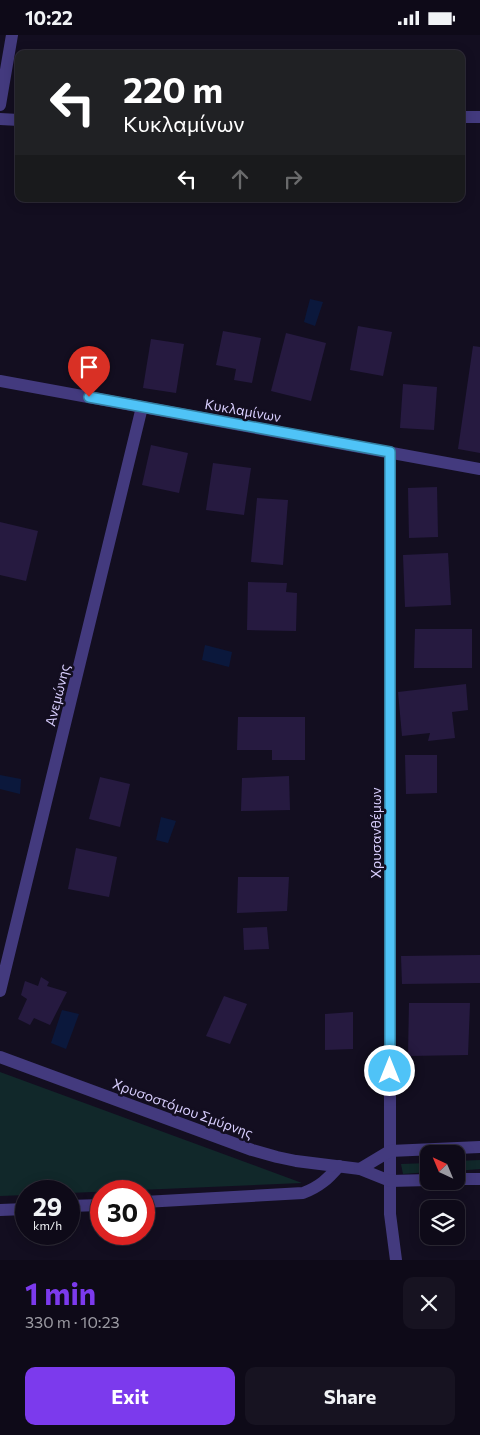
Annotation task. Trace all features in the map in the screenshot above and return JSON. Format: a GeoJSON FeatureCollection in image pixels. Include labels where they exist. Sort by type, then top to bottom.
{"type":"FeatureCollection","features":[{"type":"Feature","properties":{"kind":"street"},"geometry":{"type":"LineString","coordinates":[[0,105],[12,35]]}},
{"type":"Feature","properties":{"kind":"street"},"geometry":{"type":"LineString","coordinates":[[465,117],[480,117]]}},
{"type":"Feature","properties":{"kind":"street"},"geometry":{"type":"LineString","coordinates":[[0,119],[15,120]]}},
{"type":"Feature","properties":{"kind":"street","name":"Κυκλαμίνων"},"geometry":{"type":"LineString","coordinates":[[0,381],[480,469]]}},
{"type":"Feature","properties":{"kind":"street","name":"Ανεμώνης"},"geometry":{"type":"LineString","coordinates":[[0,991],[142,407]]}},
{"type":"Feature","properties":{"kind":"street","name":"Χρυσανθέμων"},"geometry":{"type":"LineString","coordinates":[[390,452],[390,1214],[396,1260]]}},
{"type":"Feature","properties":{"kind":"street","name":"Χρυσοστόμου Σμύρνης"},"geometry":{"type":"LineString","coordinates":[[0,1057],[252,1150],[277,1157],[360,1169],[390,1181],[420,1180]]}},
{"type":"Feature","properties":{"kind":"street"},"geometry":{"type":"LineString","coordinates":[[360,1169],[390,1151],[480,1147]]}},
{"type":"Feature","properties":{"kind":"street"},"geometry":{"type":"LineString","coordinates":[[155,1201],[302,1193],[316,1188],[328,1179],[339,1166]]}},
{"type":"Feature","properties":{"kind":"street"},"geometry":{"type":"LineString","coordinates":[[465,1179],[480,1179]]}},
{"type":"Feature","properties":{"kind":"street"},"geometry":{"type":"LineString","coordinates":[[0,1210],[15,1209]]}},
{"type":"Feature","properties":{"kind":"green space"},"geometry":{"type":"Polygon","coordinates":[[[0,1072],[302,1183],[155,1189],[155,1180],[90,1180],[90,1192],[80,1193],[80,1180],[15,1180],[15,1195],[0,1196],[0,1072]]]}},
{"type":"Feature","properties":{"kind":"green space"},"geometry":{"type":"Polygon","coordinates":[[[480,1160],[480,1169],[465,1170],[465,1161],[480,1160]]]}},
{"type":"Feature","properties":{"kind":"green space"},"geometry":{"type":"Polygon","coordinates":[[[420,1163],[420,1173],[403,1174],[401,1164],[420,1163]]]}},
{"type":"Feature","properties":{"kind":"water"},"geometry":{"type":"Polygon","coordinates":[[[310,299],[323,302],[315,326],[304,322],[310,299]]]}},
{"type":"Feature","properties":{"kind":"water"},"geometry":{"type":"Polygon","coordinates":[[[205,645],[232,652],[229,667],[202,660],[205,645]]]}},
{"type":"Feature","properties":{"kind":"water"},"geometry":{"type":"Polygon","coordinates":[[[0,775],[21,779],[20,794],[0,789],[0,775]]]}},
{"type":"Feature","properties":{"kind":"water"},"geometry":{"type":"Polygon","coordinates":[[[161,817],[176,821],[168,843],[156,840],[161,817]]]}},
{"type":"Feature","properties":{"kind":"water"},"geometry":{"type":"Polygon","coordinates":[[[62,1010],[79,1014],[66,1049],[51,1043],[62,1010]]]}},
{"type":"Feature","properties":{"kind":"building"},"geometry":{"type":"Polygon","coordinates":[[[358,326],[392,332],[383,376],[350,370],[358,326]]]}},
{"type":"Feature","properties":{"kind":"building"},"geometry":{"type":"Polygon","coordinates":[[[223,331],[261,338],[252,383],[234,380],[236,369],[216,365],[223,331]]]}},
{"type":"Feature","properties":{"kind":"building"},"geometry":{"type":"Polygon","coordinates":[[[286,333],[326,343],[311,401],[271,391],[286,333]]]}},
{"type":"Feature","properties":{"kind":"building"},"geometry":{"type":"Polygon","coordinates":[[[151,339],[184,344],[176,393],[143,388],[151,339]]]}},
{"type":"Feature","properties":{"kind":"building"},"geometry":{"type":"Polygon","coordinates":[[[473,346],[480,347],[480,453],[458,449],[473,346]]]}},
{"type":"Feature","properties":{"kind":"building"},"geometry":{"type":"Polygon","coordinates":[[[403,384],[437,387],[434,430],[400,428],[403,384]]]}},
{"type":"Feature","properties":{"kind":"building"},"geometry":{"type":"Polygon","coordinates":[[[151,445],[188,453],[179,493],[142,485],[151,445]]]}},
{"type":"Feature","properties":{"kind":"building"},"geometry":{"type":"Polygon","coordinates":[[[213,463],[251,468],[244,515],[206,510],[213,463]]]}},
{"type":"Feature","properties":{"kind":"building"},"geometry":{"type":"Polygon","coordinates":[[[437,487],[438,537],[409,538],[408,488],[437,487]]]}},
{"type":"Feature","properties":{"kind":"building"},"geometry":{"type":"Polygon","coordinates":[[[257,498],[288,500],[283,565],[251,562],[257,498]]]}},
{"type":"Feature","properties":{"kind":"building"},"geometry":{"type":"Polygon","coordinates":[[[0,522],[38,531],[26,581],[0,575],[0,522]]]}},
{"type":"Feature","properties":{"kind":"building"},"geometry":{"type":"Polygon","coordinates":[[[448,553],[451,605],[405,607],[403,555],[448,553]]]}},
{"type":"Feature","properties":{"kind":"building"},"geometry":{"type":"Polygon","coordinates":[[[248,582],[287,583],[286,592],[297,593],[296,631],[247,630],[248,582]]]}},
{"type":"Feature","properties":{"kind":"building"},"geometry":{"type":"Polygon","coordinates":[[[415,629],[472,629],[472,668],[414,668],[415,629]]]}},
{"type":"Feature","properties":{"kind":"building"},"geometry":{"type":"Polygon","coordinates":[[[466,684],[468,710],[452,712],[455,738],[428,741],[430,733],[402,736],[398,692],[466,684]]]}},
{"type":"Feature","properties":{"kind":"building"},"geometry":{"type":"Polygon","coordinates":[[[238,717],[305,717],[305,760],[272,760],[272,750],[237,750],[238,717]]]}},
{"type":"Feature","properties":{"kind":"building"},"geometry":{"type":"Polygon","coordinates":[[[405,755],[437,755],[437,793],[406,794],[405,755]]]}},
{"type":"Feature","properties":{"kind":"building"},"geometry":{"type":"Polygon","coordinates":[[[289,776],[290,810],[241,811],[242,778],[289,776]]]}},
{"type":"Feature","properties":{"kind":"building"},"geometry":{"type":"Polygon","coordinates":[[[100,777],[130,784],[120,827],[89,819],[100,777]]]}},
{"type":"Feature","properties":{"kind":"building"},"geometry":{"type":"Polygon","coordinates":[[[76,848],[117,857],[109,897],[68,889],[76,848]]]}},
{"type":"Feature","properties":{"kind":"building"},"geometry":{"type":"Polygon","coordinates":[[[238,877],[289,877],[287,911],[237,913],[238,877]]]}},
{"type":"Feature","properties":{"kind":"building"},"geometry":{"type":"Polygon","coordinates":[[[267,927],[269,949],[244,950],[243,928],[267,927]]]}},
{"type":"Feature","properties":{"kind":"building"},"geometry":{"type":"Polygon","coordinates":[[[480,955],[480,983],[402,984],[401,956],[480,955]]]}},
{"type":"Feature","properties":{"kind":"building"},"geometry":{"type":"Polygon","coordinates":[[[41,977],[49,982],[47,986],[67,992],[50,1025],[34,1018],[30,1025],[18,1019],[27,999],[21,995],[25,981],[38,986],[41,977]]]}},
{"type":"Feature","properties":{"kind":"building"},"geometry":{"type":"Polygon","coordinates":[[[224,996],[247,1004],[230,1044],[206,1036],[224,996]]]}},
{"type":"Feature","properties":{"kind":"building"},"geometry":{"type":"Polygon","coordinates":[[[409,1003],[470,1003],[468,1055],[408,1056],[409,1003]]]}},
{"type":"Feature","properties":{"kind":"building"},"geometry":{"type":"Polygon","coordinates":[[[353,1012],[353,1049],[325,1050],[325,1014],[353,1012]]]}},
{"type":"Feature","properties":{"kind":"route"},"geometry":{"type":"LineString","coordinates":[[89,397],[390,452],[390,1071]]}}]}
